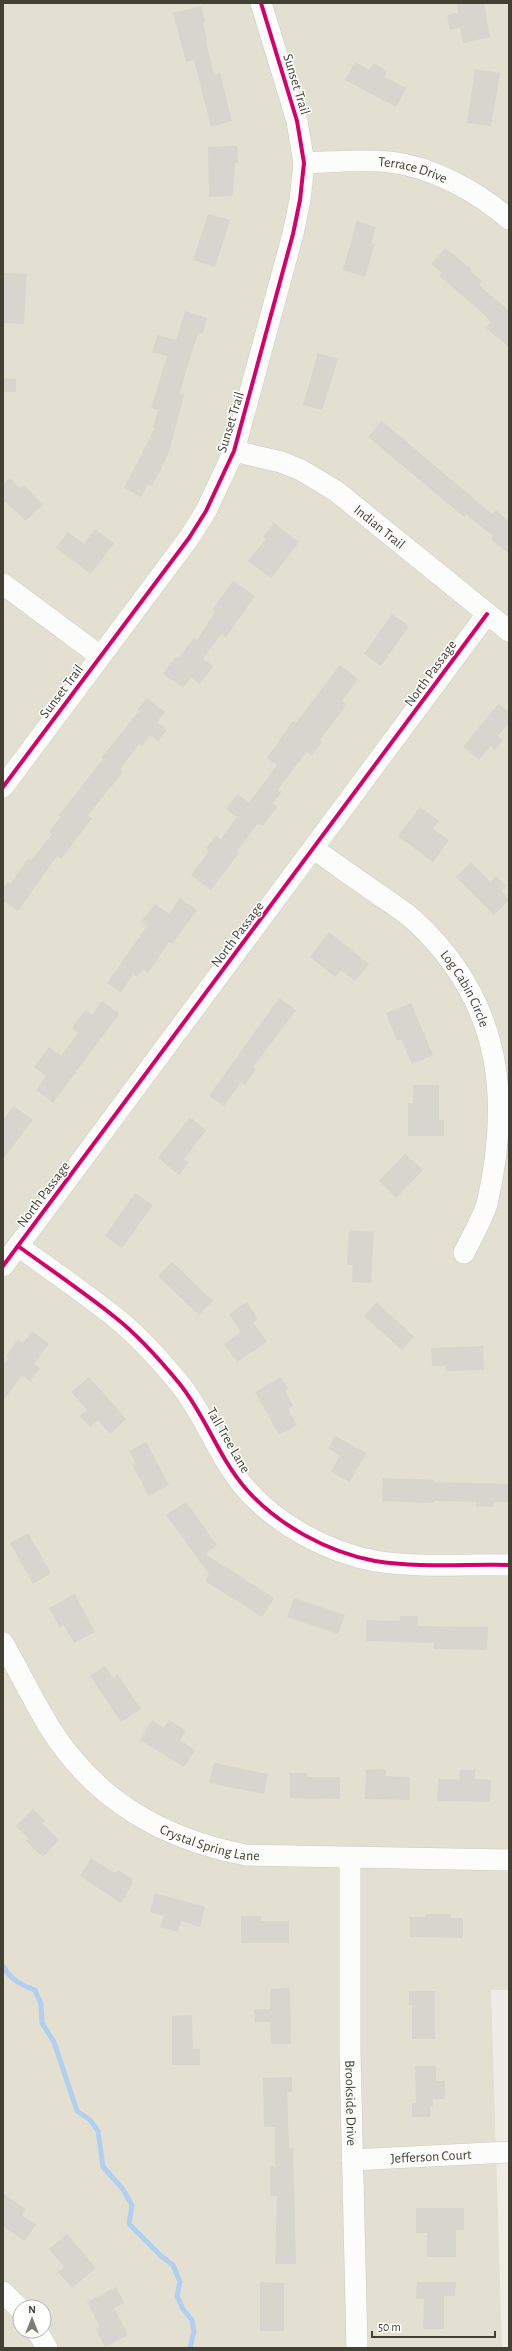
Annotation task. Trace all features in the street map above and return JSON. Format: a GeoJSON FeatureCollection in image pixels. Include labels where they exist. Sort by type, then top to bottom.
{"type":"FeatureCollection","features":[{"type":"Feature","properties":{"kind":"street","name":"Sunset Trail"},"geometry":{"type":"LineString","coordinates":[[3,787],[189,538],[206,511],[234,451],[294,234],[304,163],[297,121],[261,3]]}},
{"type":"Feature","properties":{"kind":"street","name":"Terrace Drive"},"geometry":{"type":"LineString","coordinates":[[304,163],[390,162],[425,170],[461,186],[508,217]]}},
{"type":"Feature","properties":{"kind":"street","name":"Indian Trail"},"geometry":{"type":"LineString","coordinates":[[234,451],[281,462],[301,470],[336,491],[509,632]]}},
{"type":"Feature","properties":{"kind":"street"},"geometry":{"type":"LineString","coordinates":[[3,584],[100,656]]}},
{"type":"Feature","properties":{"kind":"street","name":"North Passage"},"geometry":{"type":"LineString","coordinates":[[3,1266],[487,614]]}},
{"type":"Feature","properties":{"kind":"street","name":"Log Cabin Circle"},"geometry":{"type":"LineString","coordinates":[[314,849],[414,920],[437,943],[472,991],[490,1027],[499,1051],[505,1082],[506,1111],[504,1138],[498,1172],[487,1205],[464,1253]]}},
{"type":"Feature","properties":{"kind":"street","name":"Tall Tree Lane"},"geometry":{"type":"LineString","coordinates":[[18,1246],[116,1318],[135,1335],[162,1364],[199,1410],[225,1460],[246,1489],[267,1508],[300,1533],[333,1549],[376,1561],[418,1564],[509,1565]]}},
{"type":"Feature","properties":{"kind":"street","name":"Crystal Spring Lane"},"geometry":{"type":"LineString","coordinates":[[3,1643],[51,1728],[67,1751],[108,1796],[132,1813],[189,1841],[246,1855],[509,1860]]}},
{"type":"Feature","properties":{"kind":"street","name":"Brookside Drive"},"geometry":{"type":"LineString","coordinates":[[350,1858],[352,2160],[356,2348]]}},
{"type":"Feature","properties":{"kind":"street","name":"Jefferson Court"},"geometry":{"type":"LineString","coordinates":[[352,2160],[509,2152]]}},
{"type":"Feature","properties":{"kind":"street"},"geometry":{"type":"LineString","coordinates":[[3,2292],[12,2301]]}},
{"type":"Feature","properties":{"kind":"street"},"geometry":{"type":"LineString","coordinates":[[41,2339],[46,2348]]}},
{"type":"Feature","properties":{"kind":"shaded area"},"geometry":{"type":"Polygon","coordinates":[[[3,3],[509,3],[509,1990],[491,1990],[502,2348],[3,2348],[3,3]]]}},
{"type":"Feature","properties":{"kind":"building"},"geometry":{"type":"Polygon","coordinates":[[[456,3],[484,3],[490,37],[463,43],[460,28],[450,30],[447,15],[458,13],[456,3]]]}},
{"type":"Feature","properties":{"kind":"building"},"geometry":{"type":"Polygon","coordinates":[[[201,6],[206,22],[203,23],[214,75],[220,73],[232,121],[211,127],[194,60],[186,62],[173,13],[201,6]]]}},
{"type":"Feature","properties":{"kind":"building"},"geometry":{"type":"Polygon","coordinates":[[[355,62],[369,70],[373,63],[387,71],[384,77],[406,88],[396,107],[345,80],[355,62]]]}},
{"type":"Feature","properties":{"kind":"building"},"geometry":{"type":"Polygon","coordinates":[[[475,69],[500,73],[491,126],[467,123],[475,69]]]}},
{"type":"Feature","properties":{"kind":"building"},"geometry":{"type":"Polygon","coordinates":[[[237,146],[238,163],[235,163],[233,196],[209,197],[208,147],[237,146]]]}},
{"type":"Feature","properties":{"kind":"building"},"geometry":{"type":"Polygon","coordinates":[[[208,214],[230,220],[215,267],[193,260],[208,214]]]}},
{"type":"Feature","properties":{"kind":"building"},"geometry":{"type":"Polygon","coordinates":[[[357,221],[376,227],[371,243],[375,244],[365,277],[343,270],[357,221]]]}},
{"type":"Feature","properties":{"kind":"building"},"geometry":{"type":"Polygon","coordinates":[[[445,248],[472,270],[471,272],[482,281],[479,285],[509,311],[509,347],[486,328],[491,322],[484,314],[439,276],[442,273],[431,264],[445,248]]]}},
{"type":"Feature","properties":{"kind":"building"},"geometry":{"type":"Polygon","coordinates":[[[3,273],[27,274],[24,324],[3,323],[3,273]]]}},
{"type":"Feature","properties":{"kind":"building"},"geometry":{"type":"Polygon","coordinates":[[[185,311],[207,318],[202,334],[198,333],[184,378],[180,394],[184,395],[168,455],[152,486],[148,484],[141,497],[124,488],[155,428],[153,427],[158,410],[151,408],[167,356],[152,352],[158,335],[176,340],[185,311]]]}},
{"type":"Feature","properties":{"kind":"building"},"geometry":{"type":"Polygon","coordinates":[[[318,353],[338,359],[322,410],[303,405],[318,353]]]}},
{"type":"Feature","properties":{"kind":"building"},"geometry":{"type":"Polygon","coordinates":[[[3,378],[16,379],[16,392],[3,392],[3,378]]]}},
{"type":"Feature","properties":{"kind":"building"},"geometry":{"type":"Polygon","coordinates":[[[382,421],[492,514],[496,510],[509,521],[509,554],[491,539],[493,536],[466,514],[464,517],[368,437],[382,421]]]}},
{"type":"Feature","properties":{"kind":"building"},"geometry":{"type":"Polygon","coordinates":[[[10,478],[20,488],[24,485],[43,505],[26,521],[3,500],[3,484],[10,478]]]}},
{"type":"Feature","properties":{"kind":"building"},"geometry":{"type":"Polygon","coordinates":[[[274,523],[299,542],[271,578],[248,561],[266,539],[263,537],[274,523]]]}},
{"type":"Feature","properties":{"kind":"building"},"geometry":{"type":"Polygon","coordinates":[[[95,529],[114,543],[91,574],[56,548],[68,532],[84,544],[95,529]]]}},
{"type":"Feature","properties":{"kind":"building"},"geometry":{"type":"Polygon","coordinates":[[[233,581],[255,596],[226,637],[221,634],[203,659],[213,666],[200,684],[191,677],[183,688],[163,674],[175,657],[178,659],[194,638],[197,640],[215,612],[212,610],[233,581]]]}},
{"type":"Feature","properties":{"kind":"building"},"geometry":{"type":"Polygon","coordinates":[[[392,614],[409,626],[381,666],[364,654],[392,614]]]}},
{"type":"Feature","properties":{"kind":"building"},"geometry":{"type":"Polygon","coordinates":[[[340,665],[358,679],[342,701],[347,704],[320,740],[322,742],[312,756],[306,752],[278,790],[281,793],[273,803],[277,807],[263,826],[258,823],[237,851],[239,853],[211,890],[191,875],[209,851],[206,848],[216,835],[221,839],[237,817],[226,809],[237,794],[249,803],[277,765],[267,758],[293,721],[296,723],[340,665]]]}},
{"type":"Feature","properties":{"kind":"building"},"geometry":{"type":"Polygon","coordinates":[[[147,698],[165,712],[157,722],[167,730],[158,741],[150,735],[142,746],[139,744],[120,769],[123,772],[88,815],[92,818],[61,859],[57,856],[18,911],[3,901],[3,888],[8,882],[11,883],[28,859],[31,861],[52,834],[49,832],[61,816],[59,815],[103,759],[101,758],[139,711],[137,710],[147,698]]]}},
{"type":"Feature","properties":{"kind":"building"},"geometry":{"type":"Polygon","coordinates":[[[498,704],[509,712],[509,722],[498,736],[503,740],[495,750],[490,746],[479,760],[463,747],[498,704]]]}},
{"type":"Feature","properties":{"kind":"building"},"geometry":{"type":"Polygon","coordinates":[[[420,807],[439,821],[433,829],[449,840],[433,862],[398,836],[420,807]]]}},
{"type":"Feature","properties":{"kind":"building"},"geometry":{"type":"Polygon","coordinates":[[[471,862],[490,882],[496,876],[506,886],[501,890],[509,900],[494,915],[456,877],[471,862]]]}},
{"type":"Feature","properties":{"kind":"building"},"geometry":{"type":"Polygon","coordinates":[[[180,898],[197,910],[172,944],[169,942],[148,973],[143,970],[137,977],[133,974],[121,993],[107,983],[147,926],[141,922],[155,904],[169,914],[180,898]]]}},
{"type":"Feature","properties":{"kind":"building"},"geometry":{"type":"Polygon","coordinates":[[[329,932],[369,964],[355,981],[341,970],[335,977],[310,957],[329,932]]]}},
{"type":"Feature","properties":{"kind":"building"},"geometry":{"type":"Polygon","coordinates":[[[279,998],[296,1010],[253,1067],[256,1069],[245,1085],[241,1082],[224,1106],[209,1096],[279,998]]]}},
{"type":"Feature","properties":{"kind":"building"},"geometry":{"type":"Polygon","coordinates":[[[102,1001],[119,1014],[53,1103],[36,1090],[46,1076],[34,1067],[49,1047],[61,1056],[78,1033],[72,1028],[85,1010],[92,1015],[102,1001]]]}},
{"type":"Feature","properties":{"kind":"building"},"geometry":{"type":"Polygon","coordinates":[[[411,1003],[433,1055],[412,1064],[401,1039],[397,1041],[386,1013],[411,1003]]]}},
{"type":"Feature","properties":{"kind":"building"},"geometry":{"type":"Polygon","coordinates":[[[413,1085],[439,1085],[439,1120],[444,1120],[444,1136],[408,1136],[408,1103],[413,1103],[413,1085]]]}},
{"type":"Feature","properties":{"kind":"building"},"geometry":{"type":"Polygon","coordinates":[[[13,1106],[33,1120],[3,1159],[3,1120],[13,1106]]]}},
{"type":"Feature","properties":{"kind":"building"},"geometry":{"type":"Polygon","coordinates":[[[190,1117],[206,1130],[184,1159],[189,1162],[179,1175],[158,1158],[190,1117]]]}},
{"type":"Feature","properties":{"kind":"building"},"geometry":{"type":"Polygon","coordinates":[[[405,1154],[423,1170],[396,1198],[379,1181],[405,1154]]]}},
{"type":"Feature","properties":{"kind":"building"},"geometry":{"type":"Polygon","coordinates":[[[135,1193],[153,1205],[122,1248],[105,1236],[135,1193]]]}},
{"type":"Feature","properties":{"kind":"building"},"geometry":{"type":"Polygon","coordinates":[[[349,1230],[374,1232],[371,1283],[352,1282],[353,1265],[347,1265],[349,1230]]]}},
{"type":"Feature","properties":{"kind":"building"},"geometry":{"type":"Polygon","coordinates":[[[172,1262],[213,1301],[199,1315],[158,1276],[172,1262]]]}},
{"type":"Feature","properties":{"kind":"building"},"geometry":{"type":"Polygon","coordinates":[[[247,1302],[258,1319],[253,1322],[267,1342],[237,1362],[224,1344],[241,1332],[229,1314],[247,1302]]]}},
{"type":"Feature","properties":{"kind":"building"},"geometry":{"type":"Polygon","coordinates":[[[377,1302],[414,1337],[402,1350],[364,1316],[377,1302]]]}},
{"type":"Feature","properties":{"kind":"building"},"geometry":{"type":"Polygon","coordinates":[[[32,1331],[49,1344],[34,1364],[40,1368],[30,1381],[22,1375],[3,1401],[3,1366],[9,1358],[6,1356],[18,1339],[23,1343],[32,1331]]]}},
{"type":"Feature","properties":{"kind":"building"},"geometry":{"type":"Polygon","coordinates":[[[483,1346],[484,1370],[446,1371],[445,1366],[432,1366],[431,1348],[483,1346]]]}},
{"type":"Feature","properties":{"kind":"building"},"geometry":{"type":"Polygon","coordinates":[[[89,1377],[126,1419],[110,1434],[98,1420],[90,1427],[80,1416],[87,1410],[71,1392],[89,1377]]]}},
{"type":"Feature","properties":{"kind":"building"},"geometry":{"type":"Polygon","coordinates":[[[281,1377],[288,1389],[285,1391],[293,1406],[288,1409],[297,1425],[279,1435],[255,1392],[281,1377]]]}},
{"type":"Feature","properties":{"kind":"building"},"geometry":{"type":"Polygon","coordinates":[[[335,1436],[366,1453],[350,1482],[331,1472],[340,1455],[328,1449],[335,1436]]]}},
{"type":"Feature","properties":{"kind":"building"},"geometry":{"type":"Polygon","coordinates":[[[146,1442],[169,1485],[149,1496],[132,1465],[136,1463],[129,1451],[146,1442]]]}},
{"type":"Feature","properties":{"kind":"building"},"geometry":{"type":"Polygon","coordinates":[[[383,1478],[435,1480],[435,1482],[509,1484],[509,1502],[493,1502],[493,1507],[476,1506],[476,1502],[434,1501],[434,1503],[382,1501],[383,1478]]]}},
{"type":"Feature","properties":{"kind":"building"},"geometry":{"type":"Polygon","coordinates":[[[186,1502],[217,1545],[205,1554],[274,1598],[262,1617],[205,1581],[209,1574],[166,1515],[186,1502]]]}},
{"type":"Feature","properties":{"kind":"building"},"geometry":{"type":"Polygon","coordinates":[[[28,1533],[51,1573],[33,1584],[10,1543],[28,1533]]]}},
{"type":"Feature","properties":{"kind":"building"},"geometry":{"type":"Polygon","coordinates":[[[75,1594],[95,1632],[74,1643],[64,1625],[60,1628],[49,1608],[75,1594]]]}},
{"type":"Feature","properties":{"kind":"building"},"geometry":{"type":"Polygon","coordinates":[[[294,1598],[345,1615],[338,1634],[287,1617],[294,1598]]]}},
{"type":"Feature","properties":{"kind":"building"},"geometry":{"type":"Polygon","coordinates":[[[400,1616],[418,1616],[418,1626],[488,1627],[487,1650],[434,1649],[434,1643],[366,1641],[366,1620],[400,1621],[400,1616]]]}},
{"type":"Feature","properties":{"kind":"building"},"geometry":{"type":"Polygon","coordinates":[[[105,1666],[113,1678],[118,1675],[141,1709],[121,1722],[90,1676],[105,1666]]]}},
{"type":"Feature","properties":{"kind":"building"},"geometry":{"type":"Polygon","coordinates":[[[152,1720],[164,1728],[169,1720],[186,1731],[180,1740],[195,1750],[184,1767],[140,1740],[152,1720]]]}},
{"type":"Feature","properties":{"kind":"building"},"geometry":{"type":"Polygon","coordinates":[[[214,1763],[268,1774],[264,1794],[209,1783],[214,1763]]]}},
{"type":"Feature","properties":{"kind":"building"},"geometry":{"type":"Polygon","coordinates":[[[366,1769],[386,1770],[386,1776],[410,1777],[410,1800],[365,1799],[366,1769]]]}},
{"type":"Feature","properties":{"kind":"building"},"geometry":{"type":"Polygon","coordinates":[[[460,1770],[475,1770],[475,1779],[491,1780],[490,1802],[437,1801],[438,1779],[459,1780],[460,1770]]]}},
{"type":"Feature","properties":{"kind":"building"},"geometry":{"type":"Polygon","coordinates":[[[290,1773],[307,1773],[307,1777],[340,1777],[340,1799],[290,1798],[290,1773]]]}},
{"type":"Feature","properties":{"kind":"building"},"geometry":{"type":"Polygon","coordinates":[[[33,1809],[45,1821],[42,1823],[59,1840],[43,1857],[26,1841],[28,1838],[16,1826],[33,1809]]]}},
{"type":"Feature","properties":{"kind":"building"},"geometry":{"type":"Polygon","coordinates":[[[91,1858],[115,1873],[118,1870],[132,1879],[132,1884],[121,1903],[80,1876],[91,1858]]]}},
{"type":"Feature","properties":{"kind":"building"},"geometry":{"type":"Polygon","coordinates":[[[155,1893],[205,1907],[200,1927],[181,1921],[178,1932],[160,1927],[164,1916],[150,1912],[155,1893]]]}},
{"type":"Feature","properties":{"kind":"building"},"geometry":{"type":"Polygon","coordinates":[[[426,1914],[451,1914],[451,1918],[463,1918],[463,1938],[410,1937],[410,1917],[426,1917],[426,1914]]]}},
{"type":"Feature","properties":{"kind":"building"},"geometry":{"type":"Polygon","coordinates":[[[241,1916],[261,1916],[261,1921],[289,1921],[289,1943],[241,1943],[241,1916]]]}},
{"type":"Feature","properties":{"kind":"building"},"geometry":{"type":"Polygon","coordinates":[[[290,1988],[291,2044],[271,2044],[270,2022],[255,2022],[254,2009],[270,2009],[270,1989],[290,1988]]]}},
{"type":"Feature","properties":{"kind":"building"},"geometry":{"type":"Polygon","coordinates":[[[409,1991],[435,1991],[435,2039],[412,2039],[412,2005],[409,2005],[409,1991]]]}},
{"type":"Feature","properties":{"kind":"building"},"geometry":{"type":"Polygon","coordinates":[[[192,2015],[193,2049],[200,2049],[200,2065],[172,2065],[172,2016],[192,2015]]]}},
{"type":"Feature","properties":{"kind":"building"},"geometry":{"type":"Polygon","coordinates":[[[415,2066],[436,2066],[436,2081],[445,2081],[445,2099],[433,2099],[433,2107],[430,2107],[430,2117],[412,2117],[412,2103],[416,2103],[415,2066]]]}},
{"type":"Feature","properties":{"kind":"building"},"geometry":{"type":"Polygon","coordinates":[[[292,2077],[292,2092],[287,2092],[289,2148],[293,2148],[296,2264],[275,2264],[277,2196],[270,2196],[270,2166],[275,2166],[275,2127],[264,2127],[263,2078],[292,2077]]]}},
{"type":"Feature","properties":{"kind":"building"},"geometry":{"type":"Polygon","coordinates":[[[3,2193],[26,2210],[22,2215],[36,2225],[24,2241],[3,2226],[3,2193]]]}},
{"type":"Feature","properties":{"kind":"building"},"geometry":{"type":"Polygon","coordinates":[[[416,2208],[464,2208],[464,2230],[456,2230],[456,2257],[427,2257],[427,2233],[416,2233],[416,2208]]]}},
{"type":"Feature","properties":{"kind":"building"},"geometry":{"type":"Polygon","coordinates":[[[67,2234],[96,2268],[72,2288],[58,2272],[64,2267],[49,2249],[67,2234]]]}},
{"type":"Feature","properties":{"kind":"building"},"geometry":{"type":"Polygon","coordinates":[[[260,2282],[284,2283],[284,2331],[260,2331],[260,2282]]]}},
{"type":"Feature","properties":{"kind":"building"},"geometry":{"type":"Polygon","coordinates":[[[417,2282],[456,2282],[455,2296],[444,2296],[444,2329],[423,2329],[424,2299],[416,2299],[417,2282]]]}},
{"type":"Feature","properties":{"kind":"building"},"geometry":{"type":"Polygon","coordinates":[[[116,2287],[124,2303],[114,2308],[128,2335],[105,2347],[96,2329],[100,2327],[87,2302],[116,2287]]]}},
{"type":"Feature","properties":{"kind":"waterway"},"geometry":{"type":"LineString","coordinates":[[3,1966],[9,1975],[16,1981],[35,1990],[41,2004],[42,2023],[54,2042],[77,2111],[90,2120],[98,2131],[103,2167],[122,2188],[132,2205],[129,2224],[161,2256],[173,2265],[180,2282],[177,2296],[183,2309],[192,2320],[194,2331],[190,2348]]}},
{"type":"Feature","properties":{"kind":"cycle path"},"geometry":{"type":"LineString","coordinates":[[3,787],[189,538],[206,511],[234,451],[293,234],[300,200],[304,163],[297,121],[261,3]]}},
{"type":"Feature","properties":{"kind":"cycle path"},"geometry":{"type":"LineString","coordinates":[[3,1266],[487,614]]}},
{"type":"Feature","properties":{"kind":"cycle path"},"geometry":{"type":"LineString","coordinates":[[18,1246],[125,1325],[149,1349],[172,1374],[197,1409],[236,1477],[259,1502],[288,1525],[322,1544],[357,1557],[375,1561],[425,1565],[509,1565]]}}]}
